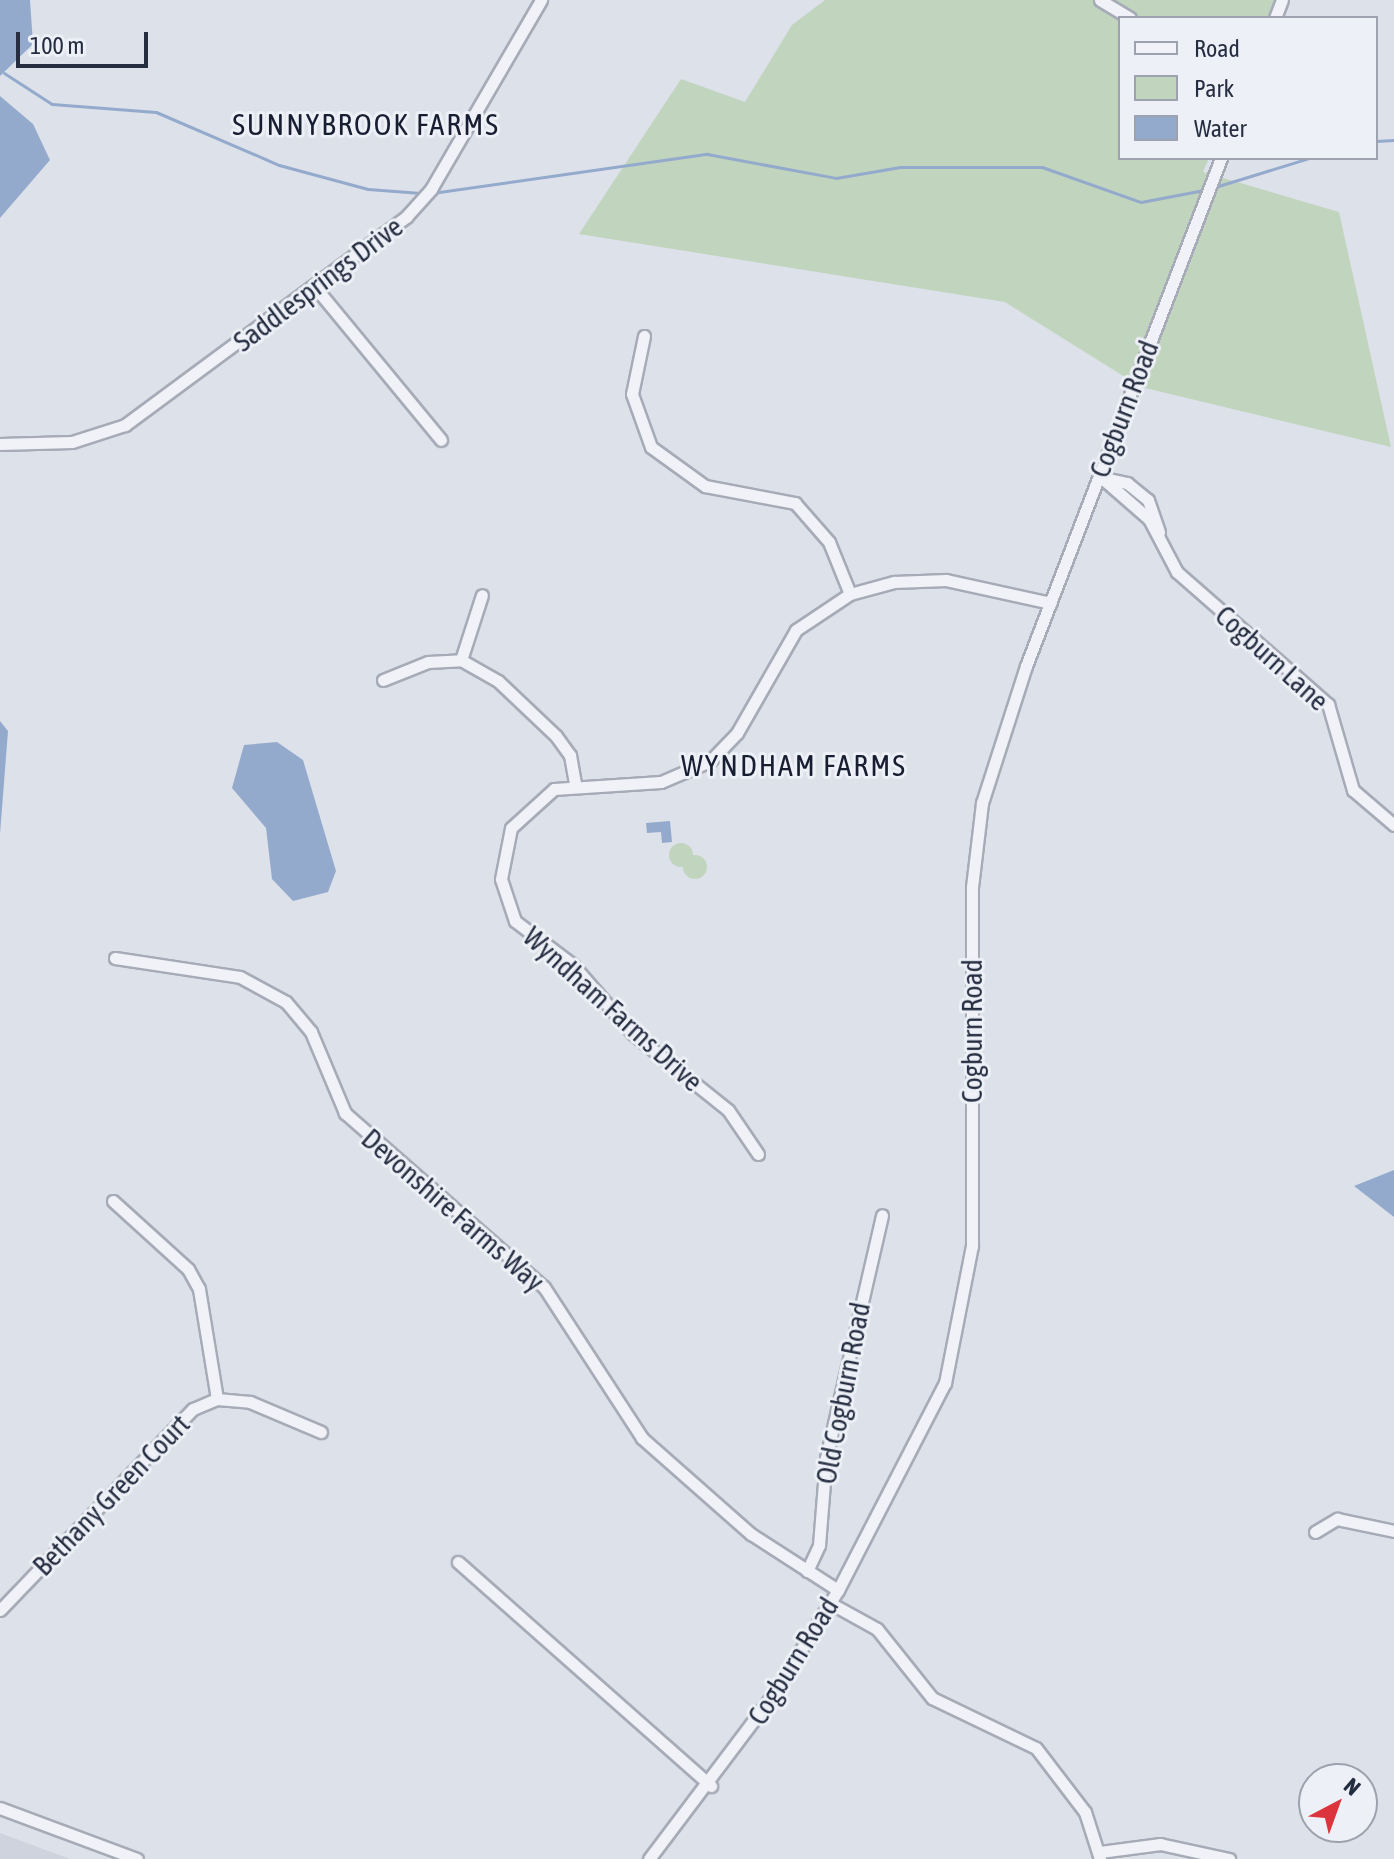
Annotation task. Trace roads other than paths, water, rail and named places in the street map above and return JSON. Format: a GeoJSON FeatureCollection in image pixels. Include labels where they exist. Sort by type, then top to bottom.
{"type":"FeatureCollection","features":[{"type":"Feature","properties":{"kind":"street","name":"Saddlesprings Drive"},"geometry":{"type":"LineString","coordinates":[[0,444],[72,442],[125,425],[315,287],[420,203],[541,0]]}},
{"type":"Feature","properties":{"kind":"street"},"geometry":{"type":"LineString","coordinates":[[1100,0],[1127,16]]}},
{"type":"Feature","properties":{"kind":"street","name":"Cogburn Road"},"geometry":{"type":"LineString","coordinates":[[649,1859],[711,1786],[830,1603],[937,1403],[959,1333],[972,1246],[975,839],[991,768],[1220,160]]}},
{"type":"Feature","properties":{"kind":"street"},"geometry":{"type":"LineString","coordinates":[[315,287],[441,440]]}},
{"type":"Feature","properties":{"kind":"street"},"geometry":{"type":"LineString","coordinates":[[644,336],[632,394],[651,447],[705,486],[795,503],[829,542],[850,594]]}},
{"type":"Feature","properties":{"kind":"street","name":"Cogburn Lane"},"geometry":{"type":"LineString","coordinates":[[1100,478],[1127,483],[1148,500],[1177,572],[1328,704],[1353,790],[1394,825]]}},
{"type":"Feature","properties":{"kind":"street","name":"Wyndham Farms Drive"},"geometry":{"type":"LineString","coordinates":[[758,1154],[728,1110],[633,1034],[573,965],[512,917],[501,879],[511,828],[538,798],[575,783],[661,782],[710,761],[737,733],[796,630],[850,594],[894,582],[946,580],[1051,603]]}},
{"type":"Feature","properties":{"kind":"street"},"geometry":{"type":"LineString","coordinates":[[461,660],[482,595]]}},
{"type":"Feature","properties":{"kind":"street"},"geometry":{"type":"LineString","coordinates":[[383,680],[428,662],[461,660],[498,681],[556,736],[570,755],[575,783]]}},
{"type":"Feature","properties":{"kind":"street","name":"Devonshire Farms Way"},"geometry":{"type":"LineString","coordinates":[[115,958],[240,977],[286,1002],[311,1032],[345,1113],[544,1287],[642,1438],[751,1534],[838,1590]]}},
{"type":"Feature","properties":{"kind":"street"},"geometry":{"type":"LineString","coordinates":[[113,1201],[188,1269],[199,1289],[217,1399]]}},
{"type":"Feature","properties":{"kind":"street","name":"Old Cogburn Road"},"geometry":{"type":"LineString","coordinates":[[807,1571],[819,1545],[826,1458],[882,1215]]}},
{"type":"Feature","properties":{"kind":"street","name":"Bethany Green Court"},"geometry":{"type":"LineString","coordinates":[[0,1610],[173,1425],[217,1399],[250,1402],[321,1432]]}},
{"type":"Feature","properties":{"kind":"street"},"geometry":{"type":"LineString","coordinates":[[1315,1532],[1337,1519],[1394,1531]]}},
{"type":"Feature","properties":{"kind":"street"},"geometry":{"type":"LineString","coordinates":[[458,1562],[711,1786]]}},
{"type":"Feature","properties":{"kind":"street"},"geometry":{"type":"LineString","coordinates":[[830,1603],[877,1629],[932,1698],[1036,1748],[1078,1799],[1100,1855],[1160,1844],[1229,1859]]}},
{"type":"Feature","properties":{"kind":"street"},"geometry":{"type":"LineString","coordinates":[[0,1808],[137,1859]]}},
{"type":"Feature","properties":{"kind":"water"},"geometry":{"type":"Polygon","coordinates":[[[0,0],[30,0],[33,44],[0,76],[0,0]]]}},
{"type":"Feature","properties":{"kind":"water"},"geometry":{"type":"Polygon","coordinates":[[[0,96],[33,124],[50,160],[0,218],[0,96]]]}},
{"type":"Feature","properties":{"kind":"water"},"geometry":{"type":"Polygon","coordinates":[[[0,721],[8,731],[0,834],[0,721]]]}},
{"type":"Feature","properties":{"kind":"water"},"geometry":{"type":"Polygon","coordinates":[[[277,742],[303,760],[336,871],[328,892],[293,901],[272,879],[266,828],[232,788],[244,745],[277,742]]]}},
{"type":"Feature","properties":{"kind":"water"},"geometry":{"type":"Polygon","coordinates":[[[670,821],[672,842],[662,843],[661,832],[647,833],[646,823],[670,821]]]}},
{"type":"Feature","properties":{"kind":"water"},"geometry":{"type":"Polygon","coordinates":[[[1394,1170],[1394,1217],[1354,1186],[1394,1170]]]}},
{"type":"Feature","properties":{"kind":"waterway"},"geometry":{"type":"LineString","coordinates":[[4,73],[52,104],[156,112],[279,165],[368,189],[421,193]]}},
{"type":"Feature","properties":{"kind":"waterway"},"geometry":{"type":"LineString","coordinates":[[1378,141],[1394,140]]}},
{"type":"Feature","properties":{"kind":"waterway"},"geometry":{"type":"LineString","coordinates":[[432,193],[707,154],[836,178],[900,167],[1042,167],[1141,202],[1204,190]]}},
{"type":"Feature","properties":{"kind":"waterway"},"geometry":{"type":"LineString","coordinates":[[1215,187],[1303,160]]}},
{"type":"Feature","properties":{"kind":"district","name":"SUNNYBROOK FARMS"},"geometry":{"type":"Point","coordinates":[366,124]}},
{"type":"Feature","properties":{"kind":"district","name":"WYNDHAM FARMS"},"geometry":{"type":"Point","coordinates":[794,765]}}]}
